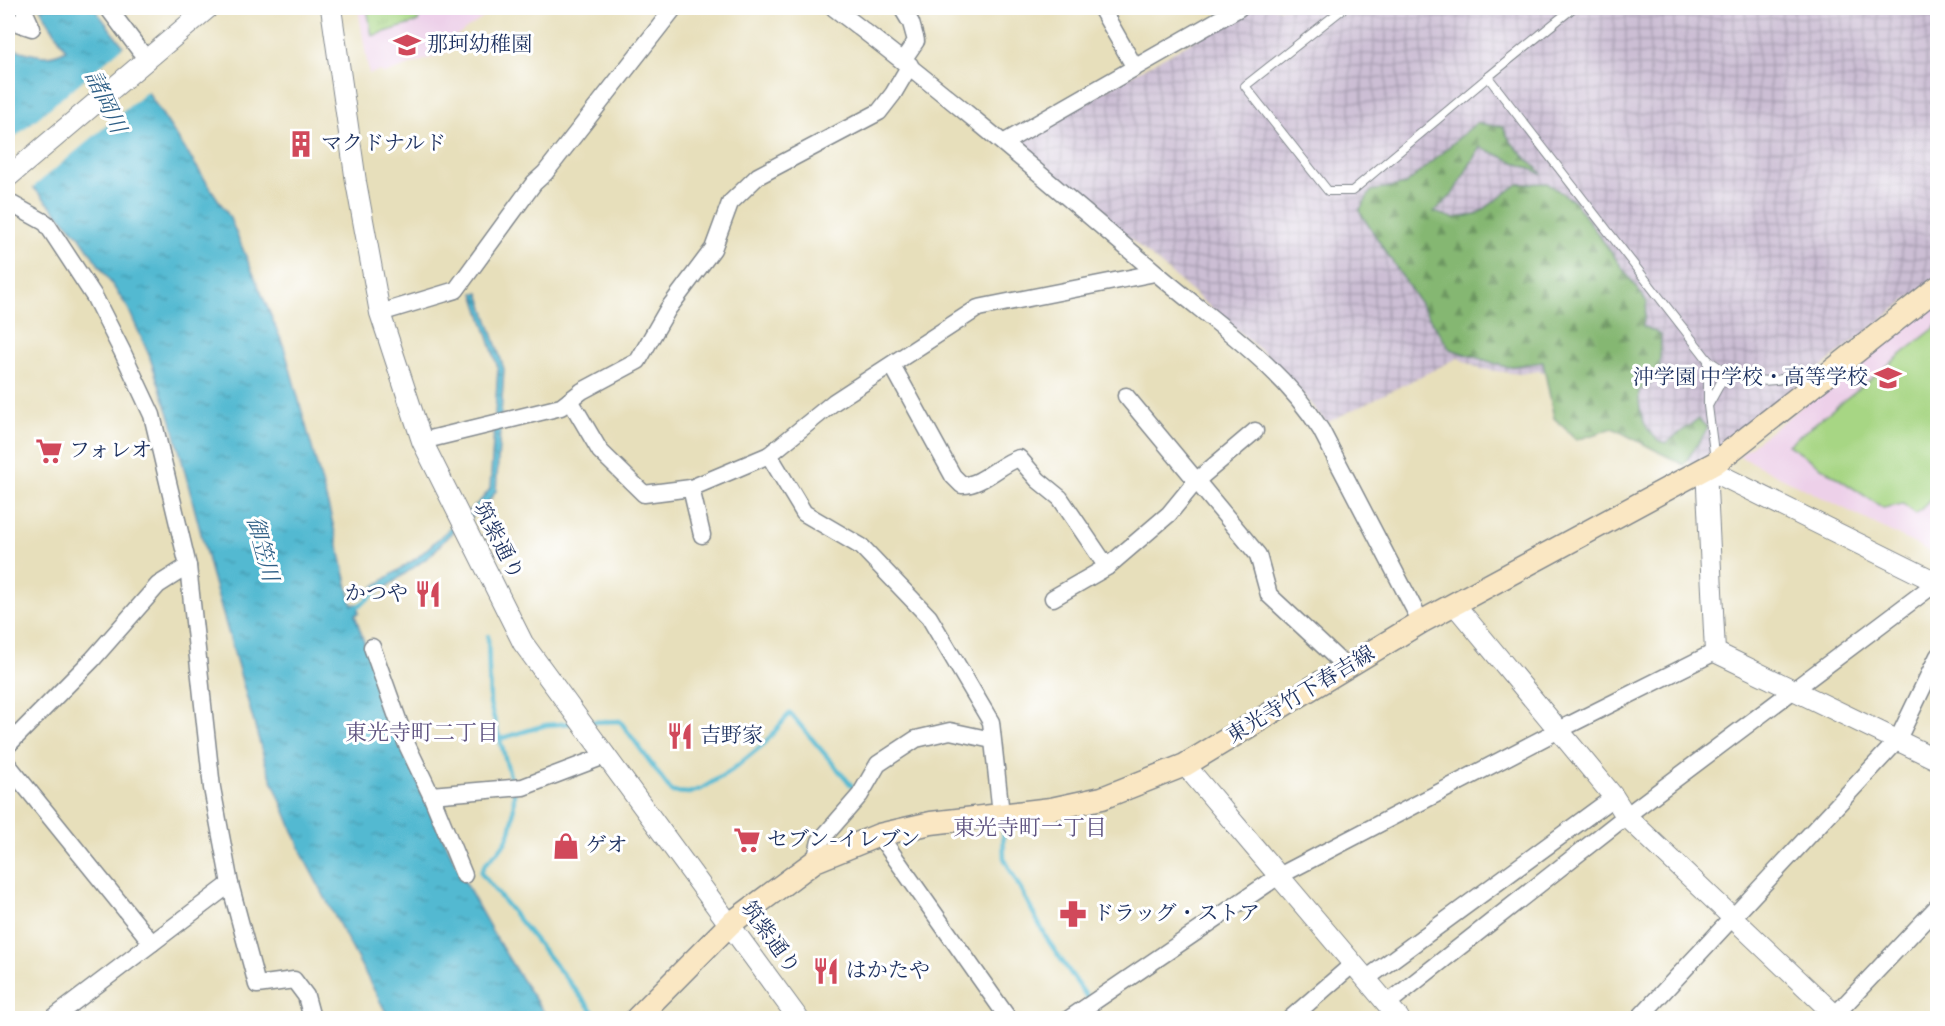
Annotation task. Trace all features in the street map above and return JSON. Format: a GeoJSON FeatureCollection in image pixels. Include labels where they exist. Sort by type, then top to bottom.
{"type":"FeatureCollection","features":[{"type":"Feature","properties":{"kind":"main road","name":"東光寺竹下春吉線"},"geometry":{"type":"LineString","coordinates":[[637,1018],[730,924],[815,861],[879,835],[931,823],[1051,809],[1101,798],[1185,765],[1422,622],[1711,466],[1938,287]]}},
{"type":"Feature","properties":{"kind":"street"},"geometry":{"type":"LineString","coordinates":[[8,20],[32,28],[23,8]]}},
{"type":"Feature","properties":{"kind":"street"},"geometry":{"type":"LineString","coordinates":[[108,8],[147,60]]}},
{"type":"Feature","properties":{"kind":"street"},"geometry":{"type":"LineString","coordinates":[[8,177],[208,8]]}},
{"type":"Feature","properties":{"kind":"street","name":"筑紫通り"},"geometry":{"type":"LineString","coordinates":[[331,8],[356,182],[380,313],[422,441],[523,643],[607,754],[798,1018]]}},
{"type":"Feature","properties":{"kind":"street"},"geometry":{"type":"LineString","coordinates":[[380,313],[456,290],[534,183],[545,173],[674,8]]}},
{"type":"Feature","properties":{"kind":"street"},"geometry":{"type":"LineString","coordinates":[[834,8],[1005,142],[1155,273],[1278,373],[1302,400],[1422,622]]}},
{"type":"Feature","properties":{"kind":"street"},"geometry":{"type":"LineString","coordinates":[[422,441],[561,407],[582,391],[638,361],[668,309],[712,249],[730,203],[758,176],[879,112],[893,94],[916,41],[911,23],[902,8]]}},
{"type":"Feature","properties":{"kind":"street"},"geometry":{"type":"LineString","coordinates":[[1101,8],[1134,66]]}},
{"type":"Feature","properties":{"kind":"street"},"geometry":{"type":"LineString","coordinates":[[1005,142],[1134,66],[1239,8]]}},
{"type":"Feature","properties":{"kind":"street"},"geometry":{"type":"LineString","coordinates":[[8,202],[46,223],[94,296],[152,415],[188,566],[212,788],[230,884],[257,985],[294,980],[306,996],[312,1018]]}},
{"type":"Feature","properties":{"kind":"street"},"geometry":{"type":"LineString","coordinates":[[570,400],[600,451],[644,494],[691,488],[769,455],[834,402],[978,308],[1155,273]]}},
{"type":"Feature","properties":{"kind":"street"},"geometry":{"type":"LineString","coordinates":[[892,366],[953,476],[962,485],[969,485],[1019,458],[1038,480],[1060,498],[1107,567]]}},
{"type":"Feature","properties":{"kind":"street"},"geometry":{"type":"LineString","coordinates":[[1126,396],[1258,555],[1269,595],[1346,667]]}},
{"type":"Feature","properties":{"kind":"street"},"geometry":{"type":"LineString","coordinates":[[1053,598],[1107,567],[1169,514],[1196,481],[1255,432]]}},
{"type":"Feature","properties":{"kind":"street"},"geometry":{"type":"LineString","coordinates":[[769,455],[804,513],[862,547],[928,617],[991,722],[1001,814]]}},
{"type":"Feature","properties":{"kind":"street"},"geometry":{"type":"LineString","coordinates":[[1185,765],[1277,877],[1393,1011],[1626,816],[1937,583],[1711,466],[1715,652]]}},
{"type":"Feature","properties":{"kind":"street"},"geometry":{"type":"LineString","coordinates":[[691,488],[702,535]]}},
{"type":"Feature","properties":{"kind":"street"},"geometry":{"type":"LineString","coordinates":[[8,745],[92,660],[158,585],[188,566]]}},
{"type":"Feature","properties":{"kind":"street"},"geometry":{"type":"LineString","coordinates":[[1455,605],[1614,797],[1626,816],[1837,1017],[1938,906]]}},
{"type":"Feature","properties":{"kind":"street"},"geometry":{"type":"LineString","coordinates":[[372,647],[407,745],[431,795],[464,875]]}},
{"type":"Feature","properties":{"kind":"street"},"geometry":{"type":"LineString","coordinates":[[1715,652],[1938,760]]}},
{"type":"Feature","properties":{"kind":"street"},"geometry":{"type":"LineString","coordinates":[[1070,1018],[1277,877],[1557,730],[1715,652]]}},
{"type":"Feature","properties":{"kind":"street"},"geometry":{"type":"LineString","coordinates":[[1639,1018],[1897,741],[1938,656]]}},
{"type":"Feature","properties":{"kind":"street"},"geometry":{"type":"LineString","coordinates":[[815,861],[820,841],[860,795],[878,764],[916,739],[950,731],[992,740]]}},
{"type":"Feature","properties":{"kind":"street"},"geometry":{"type":"LineString","coordinates":[[431,795],[523,787],[607,754]]}},
{"type":"Feature","properties":{"kind":"street"},"geometry":{"type":"LineString","coordinates":[[8,765],[152,943]]}},
{"type":"Feature","properties":{"kind":"street"},"geometry":{"type":"LineString","coordinates":[[1292,1018],[1614,797]]}},
{"type":"Feature","properties":{"kind":"street"},"geometry":{"type":"LineString","coordinates":[[879,835],[1008,1018]]}},
{"type":"Feature","properties":{"kind":"street"},"geometry":{"type":"LineString","coordinates":[[53,1018],[230,884]]}},
{"type":"Feature","properties":{"kind":"lane"},"geometry":{"type":"LineString","coordinates":[[1344,8],[1245,86],[1328,191],[1352,191],[1573,8]]}},
{"type":"Feature","properties":{"kind":"lane"},"geometry":{"type":"LineString","coordinates":[[1488,77],[1708,360],[1726,373],[1770,382],[1785,378]]}},
{"type":"Feature","properties":{"kind":"lane"},"geometry":{"type":"LineString","coordinates":[[1708,360],[1711,466]]}},
{"type":"Feature","properties":{"kind":"lane"},"geometry":{"type":"LineString","coordinates":[[1708,406],[1726,373]]}},
{"type":"Feature","properties":{"kind":"shaded area","name":"那珂幼稚園"},"geometry":{"type":"Polygon","coordinates":[[[358,8],[483,8],[486,16],[451,39],[450,51],[384,74],[380,71],[369,74],[358,8]]]}},
{"type":"Feature","properties":{"kind":"shaded area"},"geometry":{"type":"Polygon","coordinates":[[[1252,8],[1937,8],[1937,277],[1695,465],[1552,374],[1539,371],[1519,374],[1480,369],[1458,358],[1326,423],[1280,367],[1015,140],[1252,8]]]}},
{"type":"Feature","properties":{"kind":"shaded area","name":"沖学園 中学校・高等学校"},"geometry":{"type":"Polygon","coordinates":[[[1937,300],[1937,555],[1739,456],[1937,300]]]}},
{"type":"Feature","properties":{"kind":"green space"},"geometry":{"type":"Polygon","coordinates":[[[367,8],[435,8],[420,13],[418,22],[372,36],[367,8]]]}},
{"type":"Feature","properties":{"kind":"green space"},"geometry":{"type":"Polygon","coordinates":[[[1476,123],[1503,127],[1515,146],[1542,174],[1480,147],[1452,195],[1434,212],[1453,218],[1476,215],[1518,184],[1547,183],[1575,202],[1647,302],[1643,326],[1661,335],[1659,377],[1639,391],[1640,407],[1648,429],[1659,440],[1666,443],[1698,419],[1708,428],[1684,465],[1613,428],[1577,440],[1554,418],[1543,362],[1506,367],[1450,349],[1359,211],[1371,191],[1406,184],[1476,123]]]}},
{"type":"Feature","properties":{"kind":"green space"},"geometry":{"type":"Polygon","coordinates":[[[1937,326],[1937,494],[1916,514],[1903,504],[1883,508],[1788,445],[1937,326]]]}},
{"type":"Feature","properties":{"kind":"water"},"geometry":{"type":"Polygon","coordinates":[[[40,8],[94,8],[124,47],[152,99],[229,216],[284,347],[331,516],[352,605],[357,604],[359,613],[355,615],[393,721],[436,824],[461,874],[488,924],[548,1018],[389,1018],[305,860],[266,765],[211,572],[173,426],[149,355],[128,308],[80,237],[33,187],[8,173],[8,47],[45,56],[59,54],[66,50],[40,8]]]}},
{"type":"Feature","properties":{"kind":"water"},"geometry":{"type":"Polygon","coordinates":[[[474,293],[479,293],[504,369],[496,491],[485,506],[449,535],[431,555],[374,596],[373,587],[418,557],[481,500],[490,489],[498,368],[474,293]]]}},
{"type":"Feature","properties":{"kind":"pier"},"geometry":{"type":"Polygon","coordinates":[[[125,45],[150,89],[31,189],[8,177],[8,143],[125,45]]]}},
{"type":"Feature","properties":{"kind":"waterway"},"geometry":{"type":"LineString","coordinates":[[354,609],[376,593]]}},
{"type":"Feature","properties":{"kind":"waterway"},"geometry":{"type":"LineString","coordinates":[[488,636],[490,704],[512,783]]}},
{"type":"Feature","properties":{"kind":"waterway"},"geometry":{"type":"LineString","coordinates":[[590,722],[620,721],[672,792],[689,793],[701,789],[732,770],[765,743],[790,713],[857,792]]}},
{"type":"Feature","properties":{"kind":"waterway"},"geometry":{"type":"LineString","coordinates":[[499,739],[546,725],[575,723]]}},
{"type":"Feature","properties":{"kind":"waterway"},"geometry":{"type":"LineString","coordinates":[[514,792],[509,835],[481,873],[598,1018]]}},
{"type":"Feature","properties":{"kind":"waterway"},"geometry":{"type":"LineString","coordinates":[[1003,823],[1004,858],[1047,939],[1089,1000]]}},
{"type":"Feature","properties":{"kind":"place","name":"那珂幼稚園"},"geometry":{"type":"Point","coordinates":[407,45]}},
{"type":"Feature","properties":{"kind":"place","name":"マクドナルド"},"geometry":{"type":"Point","coordinates":[301,144]}},
{"type":"Feature","properties":{"kind":"place","name":"沖学園 中学校・高等学校"},"geometry":{"type":"Point","coordinates":[1888,378]}},
{"type":"Feature","properties":{"kind":"place","name":"フォレオ"},"geometry":{"type":"Point","coordinates":[49,451]}},
{"type":"Feature","properties":{"kind":"place","name":"かつや"},"geometry":{"type":"Point","coordinates":[428,594]}},
{"type":"Feature","properties":{"kind":"place","name":"吉野家"},"geometry":{"type":"Point","coordinates":[680,736]}},
{"type":"Feature","properties":{"kind":"place","name":"セブン-イレブン"},"geometry":{"type":"Point","coordinates":[747,840]}},
{"type":"Feature","properties":{"kind":"place","name":"ゲオ"},"geometry":{"type":"Point","coordinates":[566,846]}},
{"type":"Feature","properties":{"kind":"place","name":"ドラッグ・ストア"},"geometry":{"type":"Point","coordinates":[1073,914]}},
{"type":"Feature","properties":{"kind":"place","name":"はかたや"},"geometry":{"type":"Point","coordinates":[826,971]}},
{"type":"Feature","properties":{"kind":"district","name":"東光寺町二丁目"},"geometry":{"type":"Point","coordinates":[422,733]}},
{"type":"Feature","properties":{"kind":"district","name":"東光寺町一丁目"},"geometry":{"type":"Point","coordinates":[1030,828]}},
{"type":"Feature","properties":{"kind":"water label","name":"諸岡川"},"geometry":{"type":"Point","coordinates":[105,102]}},
{"type":"Feature","properties":{"kind":"water label","name":"御笠川"},"geometry":{"type":"Point","coordinates":[262,549]}}]}
